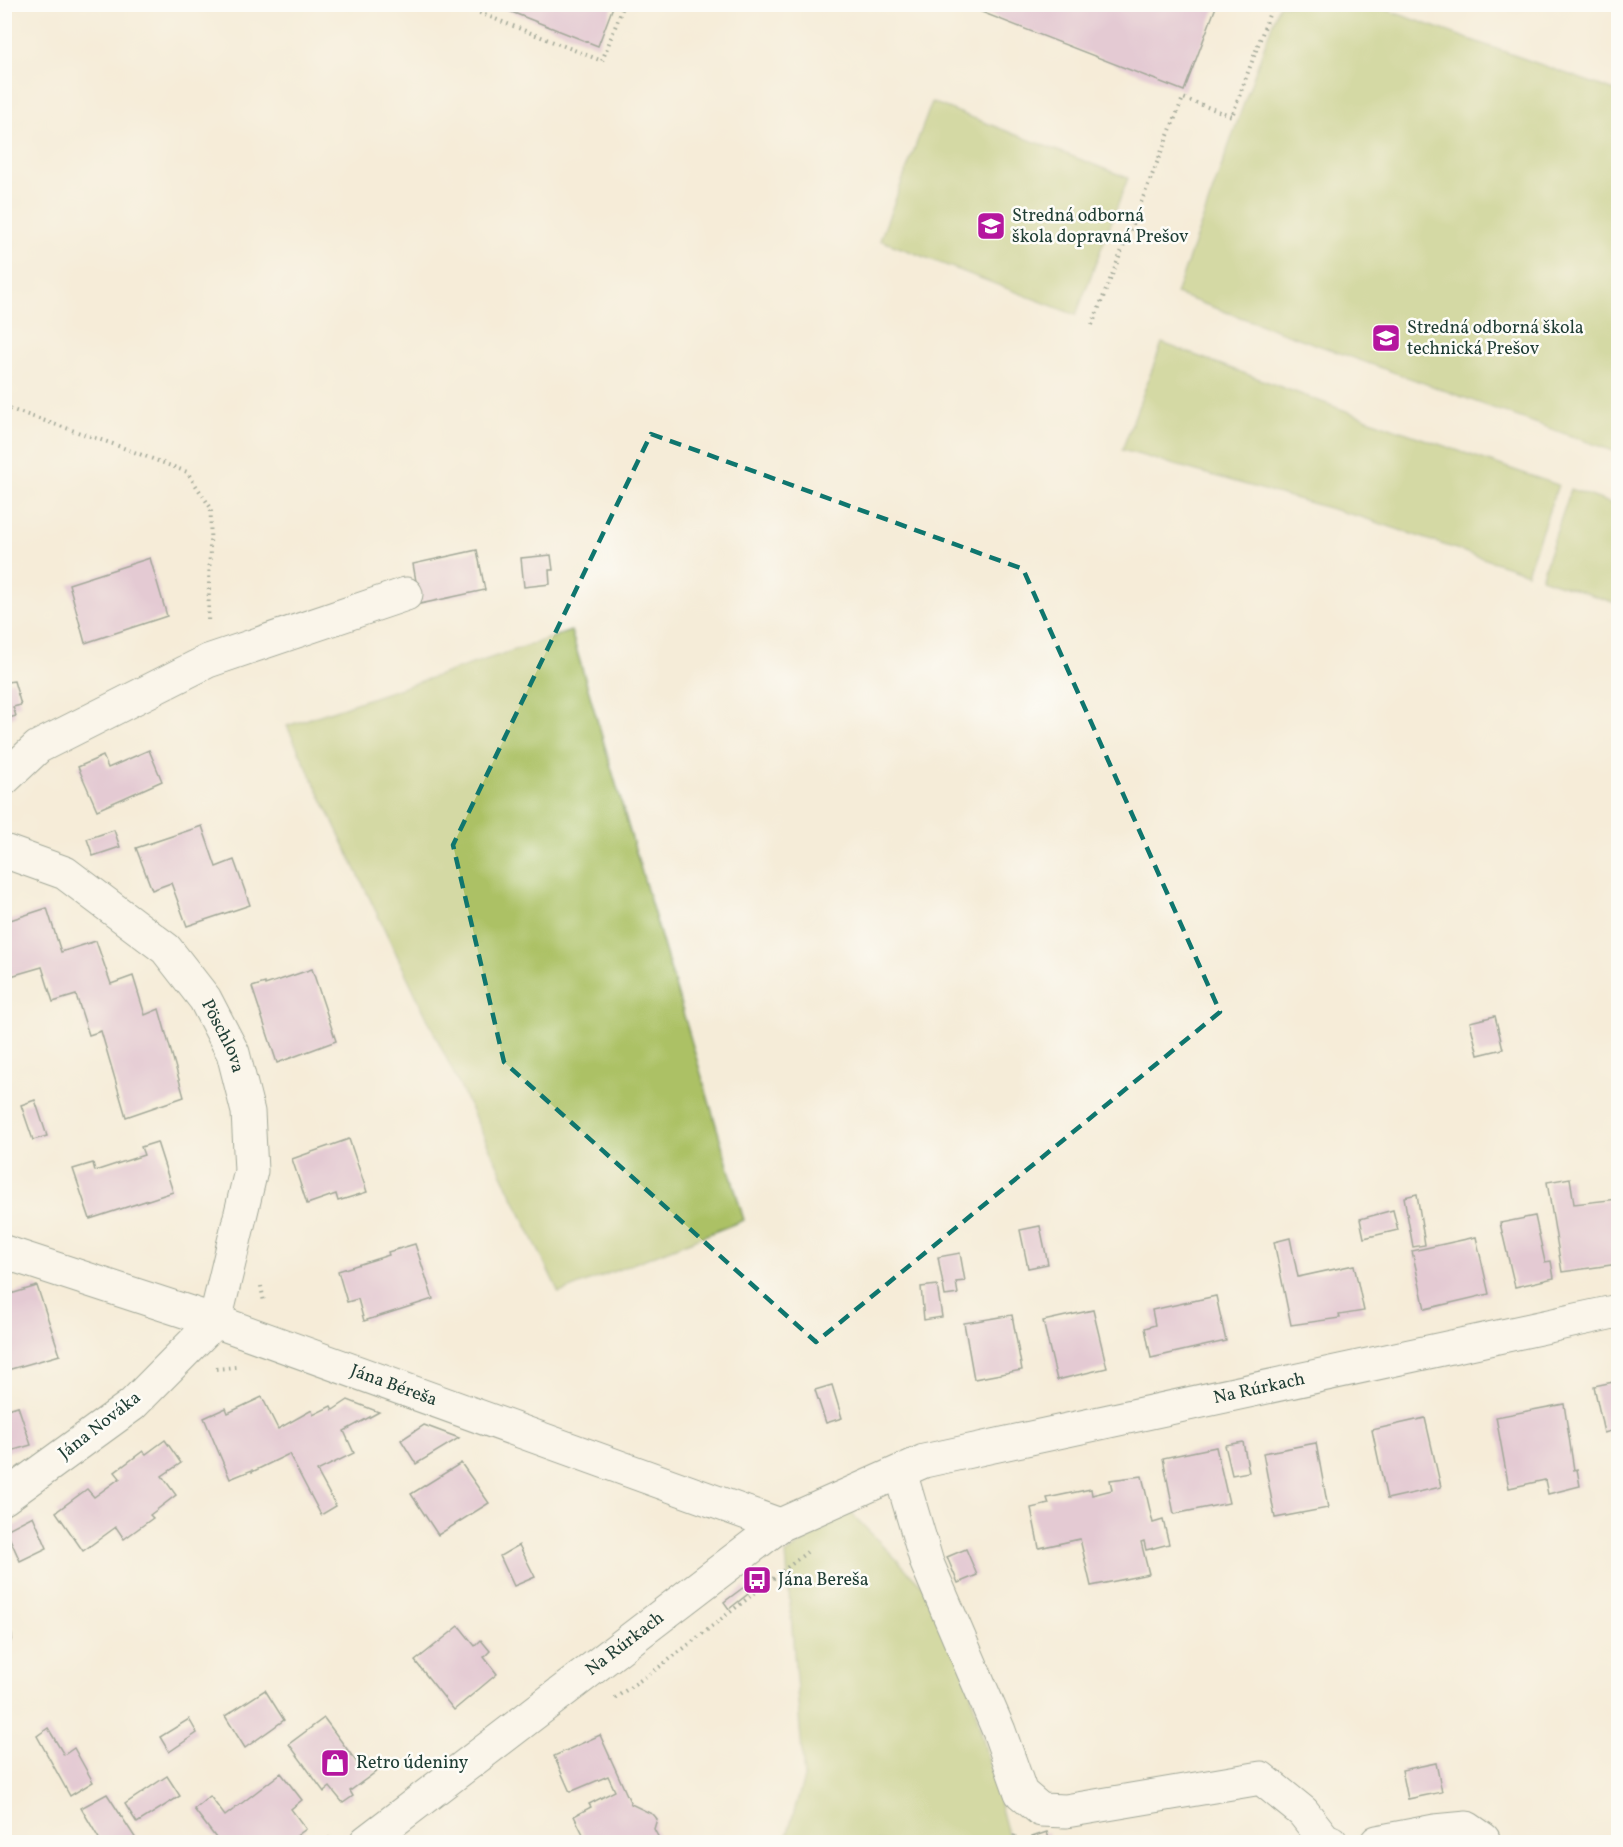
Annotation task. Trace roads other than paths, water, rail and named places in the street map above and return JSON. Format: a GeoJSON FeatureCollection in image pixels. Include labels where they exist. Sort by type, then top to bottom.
{"type":"FeatureCollection","features":[{"type":"Feature","properties":{"kind":"street"},"geometry":{"type":"LineString","coordinates":[[4,779],[38,747],[208,661],[406,594]]}},
{"type":"Feature","properties":{"kind":"street","name":"Pöschlova"},"geometry":{"type":"LineString","coordinates":[[4,851],[65,873],[165,949],[205,999],[233,1053],[248,1112],[251,1171],[215,1321]]}},
{"type":"Feature","properties":{"kind":"street","name":"Jána Béreša"},"geometry":{"type":"LineString","coordinates":[[4,1252],[215,1321],[780,1525]]}},
{"type":"Feature","properties":{"kind":"street","name":"Na Rúrkach"},"geometry":{"type":"LineString","coordinates":[[366,1842],[780,1525],[924,1461],[1618,1311]]}},
{"type":"Feature","properties":{"kind":"street","name":"Jána Nováka"},"geometry":{"type":"LineString","coordinates":[[4,1498],[132,1405],[215,1321]]}},
{"type":"Feature","properties":{"kind":"street"},"geometry":{"type":"LineString","coordinates":[[900,1472],[927,1563],[999,1731],[1021,1793],[1034,1805],[1041,1810],[1066,1811],[1261,1778],[1303,1812],[1327,1842]]}},
{"type":"Feature","properties":{"kind":"street"},"geometry":{"type":"LineString","coordinates":[[1377,1842],[1435,1831],[1467,1828],[1484,1842]]}},
{"type":"Feature","properties":{"kind":"place","name":"Stredná odborná škola dopravná Prešov"},"geometry":{"type":"Point","coordinates":[991,226]}},
{"type":"Feature","properties":{"kind":"place","name":"Stredná odborná škola technická Prešov"},"geometry":{"type":"Point","coordinates":[1386,338]}},
{"type":"Feature","properties":{"kind":"place","name":"Jána Bereša"},"geometry":{"type":"Point","coordinates":[757,1580]}},
{"type":"Feature","properties":{"kind":"place","name":"Retro údeniny"},"geometry":{"type":"Point","coordinates":[335,1763]}}]}
